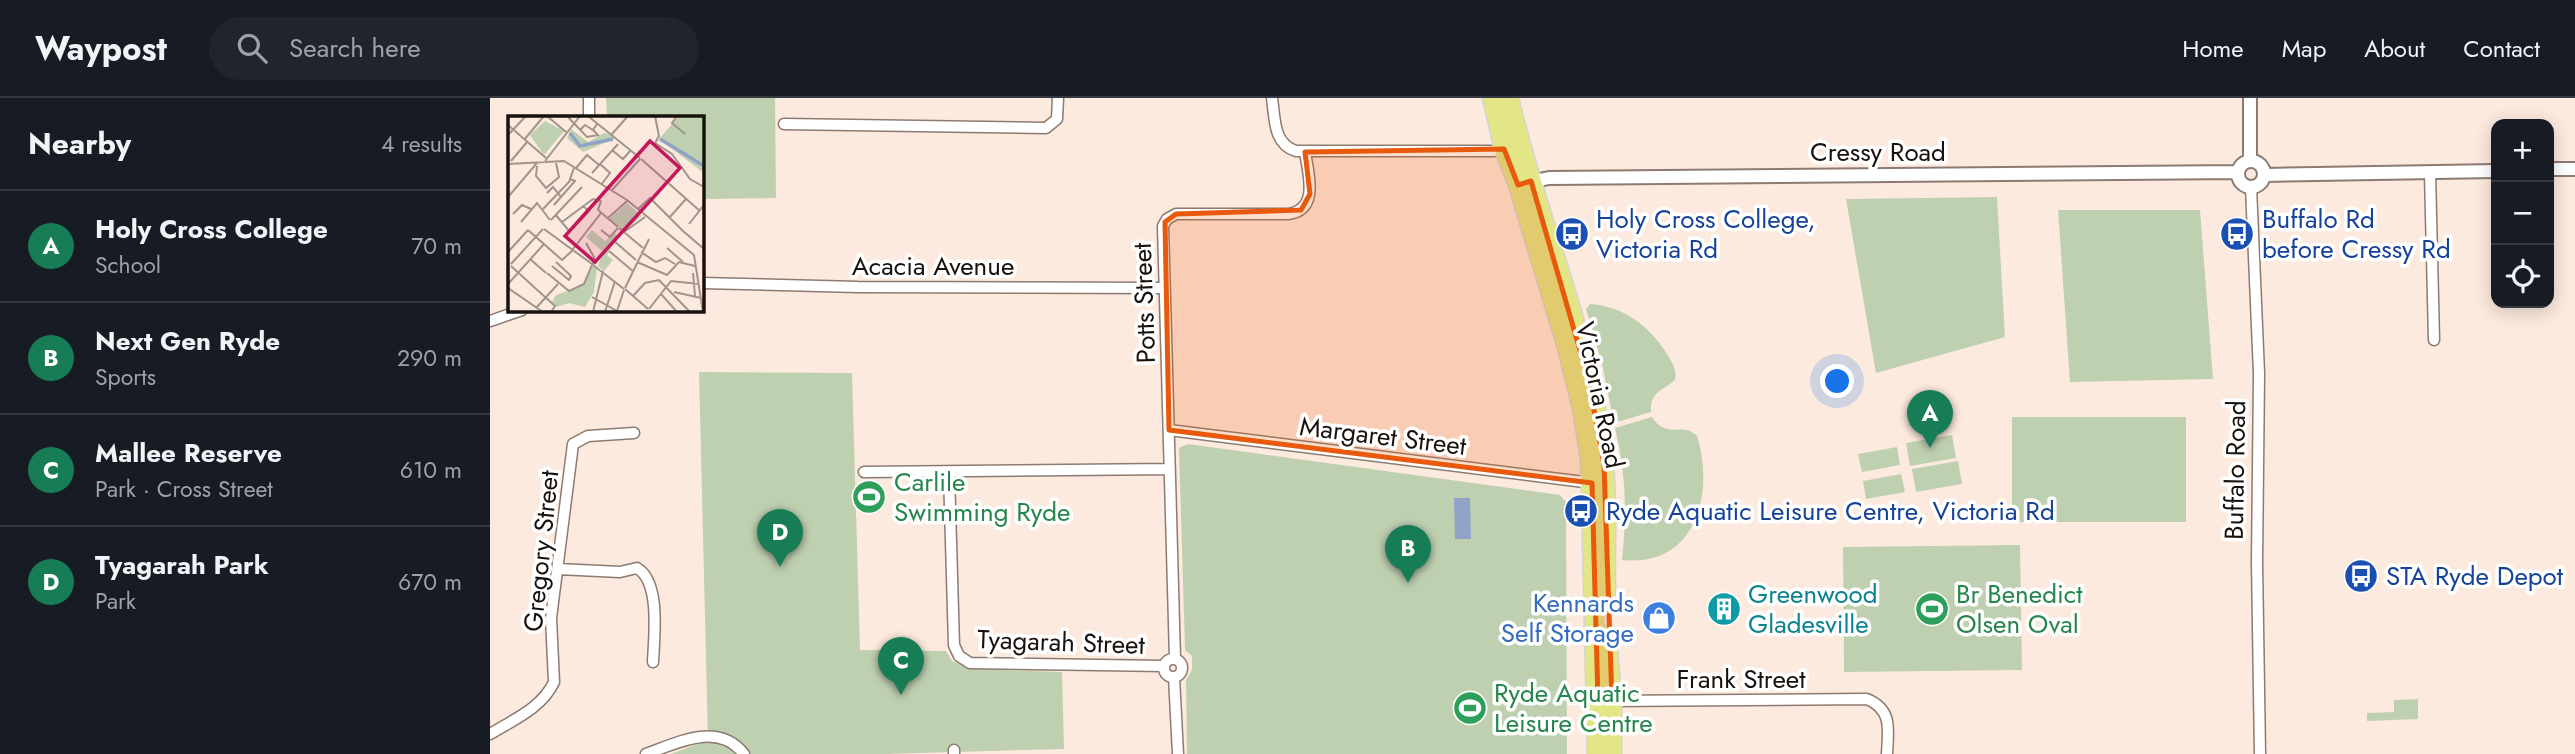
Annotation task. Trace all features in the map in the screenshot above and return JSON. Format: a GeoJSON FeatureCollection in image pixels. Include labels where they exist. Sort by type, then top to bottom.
{"type":"FeatureCollection","features":[{"type":"Feature","properties":{"kind":"highway","name":"Victoria Road"},"geometry":{"type":"LineString","coordinates":[[1492,98],[1504,149],[1525,183],[1575,326],[1604,464],[1605,701],[1597,754]]}},
{"type":"Feature","properties":{"kind":"highway","name":"Victoria Road"},"geometry":{"type":"LineString","coordinates":[[1509,98],[1521,150],[1525,183],[1576,382],[1590,458],[1605,701],[1612,754]]}},
{"type":"Feature","properties":{"kind":"street"},"geometry":{"type":"LineString","coordinates":[[589,98],[589,116]]}},
{"type":"Feature","properties":{"kind":"street"},"geometry":{"type":"LineString","coordinates":[[784,124],[1041,128],[1050,126],[1056,119],[1058,98]]}},
{"type":"Feature","properties":{"kind":"street"},"geometry":{"type":"LineString","coordinates":[[1272,98],[1277,133],[1281,141],[1292,150],[1504,149]]}},
{"type":"Feature","properties":{"kind":"street"},"geometry":{"type":"LineString","coordinates":[[2250,98],[2250,161]]}},
{"type":"Feature","properties":{"kind":"street","name":"Potts Street"},"geometry":{"type":"LineString","coordinates":[[1175,659],[1163,231],[1167,219],[1176,214],[1297,212],[1308,203],[1310,194],[1305,152]]}},
{"type":"Feature","properties":{"kind":"street"},"geometry":{"type":"LineString","coordinates":[[2250,161],[2262,167],[2264,175],[2258,184],[2251,187],[2240,181],[2238,172],[2241,166],[2250,161]]}},
{"type":"Feature","properties":{"kind":"street"},"geometry":{"type":"LineString","coordinates":[[2554,169],[2575,169]]}},
{"type":"Feature","properties":{"kind":"street"},"geometry":{"type":"LineString","coordinates":[[2264,175],[2491,171]]}},
{"type":"Feature","properties":{"kind":"street","name":"Cressy Road"},"geometry":{"type":"LineString","coordinates":[[1525,183],[1549,177],[2238,172]]}},
{"type":"Feature","properties":{"kind":"street"},"geometry":{"type":"LineString","coordinates":[[2430,173],[2434,340]]}},
{"type":"Feature","properties":{"kind":"street","name":"Buffalo Road"},"geometry":{"type":"LineString","coordinates":[[2251,187],[2259,373],[2257,562],[2260,754]]}},
{"type":"Feature","properties":{"kind":"street","name":"Acacia Avenue"},"geometry":{"type":"LineString","coordinates":[[704,283],[858,287],[1164,288]]}},
{"type":"Feature","properties":{"kind":"street"},"geometry":{"type":"LineString","coordinates":[[490,321],[516,312]]}},
{"type":"Feature","properties":{"kind":"street","name":"Margaret Street"},"geometry":{"type":"LineString","coordinates":[[1169,430],[1592,483]]}},
{"type":"Feature","properties":{"kind":"street","name":"Gregory Street"},"geometry":{"type":"LineString","coordinates":[[490,734],[535,706],[555,682],[551,618],[573,444],[588,436],[634,433]]}},
{"type":"Feature","properties":{"kind":"street"},"geometry":{"type":"LineString","coordinates":[[864,472],[1170,469]]}},
{"type":"Feature","properties":{"kind":"street","name":"Tyagarah Street"},"geometry":{"type":"LineString","coordinates":[[949,473],[954,645],[959,656],[970,663],[1164,666]]}},
{"type":"Feature","properties":{"kind":"street"},"geometry":{"type":"LineString","coordinates":[[558,569],[620,572],[638,568],[644,572],[650,583],[655,623],[653,662]]}},
{"type":"Feature","properties":{"kind":"street"},"geometry":{"type":"LineString","coordinates":[[1175,659],[1182,666],[1179,674],[1174,677],[1166,674],[1164,666],[1168,660],[1175,659]]}},
{"type":"Feature","properties":{"kind":"street"},"geometry":{"type":"LineString","coordinates":[[1174,677],[1178,754]]}},
{"type":"Feature","properties":{"kind":"street","name":"Frank Street"},"geometry":{"type":"LineString","coordinates":[[1605,701],[1867,699],[1883,708],[1888,726],[1887,754]]}},
{"type":"Feature","properties":{"kind":"street"},"geometry":{"type":"LineString","coordinates":[[646,754],[709,735],[734,744],[744,754]]}},
{"type":"Feature","properties":{"kind":"highlighted area"},"geometry":{"type":"Polygon","coordinates":[[[1504,149],[1518,185],[1531,181],[1537,196],[1588,378],[1604,464],[1612,701],[1598,701],[1592,483],[1169,430],[1165,222],[1176,214],[1301,210],[1310,194],[1305,152],[1504,149]]]}},
{"type":"Feature","properties":{"kind":"green space"},"geometry":{"type":"Polygon","coordinates":[[[606,98],[775,98],[776,198],[704,199],[704,116],[607,116],[606,98]]]}},
{"type":"Feature","properties":{"kind":"green space"},"geometry":{"type":"Polygon","coordinates":[[[1997,197],[2005,337],[1876,373],[1846,199],[1997,197]]]}},
{"type":"Feature","properties":{"kind":"green space"},"geometry":{"type":"Polygon","coordinates":[[[2058,210],[2200,210],[2213,379],[2070,382],[2058,210]]]}},
{"type":"Feature","properties":{"kind":"green space"},"geometry":{"type":"Polygon","coordinates":[[[1590,304],[1614,309],[1634,319],[1644,326],[1671,360],[1675,369],[1675,380],[1655,396],[1651,412],[1614,423],[1602,364],[1586,309],[1590,304]]]}},
{"type":"Feature","properties":{"kind":"green space"},"geometry":{"type":"Polygon","coordinates":[[[699,372],[852,373],[860,650],[946,651],[952,661],[973,669],[1062,672],[1064,749],[885,754],[671,754],[708,740],[699,372]]]}},
{"type":"Feature","properties":{"kind":"green space"},"geometry":{"type":"Polygon","coordinates":[[[1652,417],[1663,428],[1686,430],[1697,436],[1702,458],[1701,502],[1694,522],[1683,539],[1667,552],[1647,559],[1622,560],[1624,493],[1615,428],[1652,417]]]}},
{"type":"Feature","properties":{"kind":"green space"},"geometry":{"type":"Polygon","coordinates":[[[2012,417],[2186,417],[2186,522],[2012,522],[2012,417]]]}},
{"type":"Feature","properties":{"kind":"green space"},"geometry":{"type":"Polygon","coordinates":[[[1952,435],[1956,458],[1910,466],[1906,443],[1952,435]]]}},
{"type":"Feature","properties":{"kind":"green space"},"geometry":{"type":"Polygon","coordinates":[[[1188,444],[1560,495],[1566,502],[1567,754],[1187,754],[1186,680],[1192,670],[1192,656],[1185,650],[1179,448],[1188,444]]]}},
{"type":"Feature","properties":{"kind":"green space"},"geometry":{"type":"Polygon","coordinates":[[[1897,447],[1900,465],[1862,472],[1858,454],[1897,447]]]}},
{"type":"Feature","properties":{"kind":"green space"},"geometry":{"type":"Polygon","coordinates":[[[1958,461],[1962,484],[1916,492],[1912,469],[1958,461]]]}},
{"type":"Feature","properties":{"kind":"green space"},"geometry":{"type":"Polygon","coordinates":[[[1901,474],[1905,492],[1866,499],[1863,481],[1901,474]]]}},
{"type":"Feature","properties":{"kind":"green space","name":"Br Benedict Olsen Oval"},"geometry":{"type":"Polygon","coordinates":[[[2020,545],[2022,670],[1844,672],[1843,547],[2020,545]]]}},
{"type":"Feature","properties":{"kind":"green space"},"geometry":{"type":"Polygon","coordinates":[[[2418,699],[2418,719],[2367,721],[2367,713],[2394,712],[2394,700],[2418,699]]]}},
{"type":"Feature","properties":{"kind":"water"},"geometry":{"type":"Polygon","coordinates":[[[1454,498],[1470,498],[1471,539],[1455,539],[1454,498]]]}},
{"type":"Feature","properties":{"kind":"place","name":"Holy Cross College, Victoria Rd"},"geometry":{"type":"Point","coordinates":[1572,234]}},
{"type":"Feature","properties":{"kind":"place","name":"Buffalo Rd before Cressy Rd"},"geometry":{"type":"Point","coordinates":[2237,234]}},
{"type":"Feature","properties":{"kind":"place","name":"Holy Cross College"},"geometry":{"type":"Point","coordinates":[1930,448]}},
{"type":"Feature","properties":{"kind":"place","name":"Carlile Swimming Ryde"},"geometry":{"type":"Point","coordinates":[869,497]}},
{"type":"Feature","properties":{"kind":"place","name":"Ryde Aquatic Leisure Centre, Victoria Rd"},"geometry":{"type":"Point","coordinates":[1581,511]}},
{"type":"Feature","properties":{"kind":"place","name":"Tyagarah Park"},"geometry":{"type":"Point","coordinates":[780,567]}},
{"type":"Feature","properties":{"kind":"place","name":"STA Ryde Depot"},"geometry":{"type":"Point","coordinates":[2361,576]}},
{"type":"Feature","properties":{"kind":"place","name":"Next Gen Ryde"},"geometry":{"type":"Point","coordinates":[1408,583]}},
{"type":"Feature","properties":{"kind":"place","name":"Greenwood Gladesville"},"geometry":{"type":"Point","coordinates":[1724,609]}},
{"type":"Feature","properties":{"kind":"place","name":"Br Benedict Olsen Oval"},"geometry":{"type":"Point","coordinates":[1932,609]}},
{"type":"Feature","properties":{"kind":"place","name":"Kennards Self Storage"},"geometry":{"type":"Point","coordinates":[1659,618]}},
{"type":"Feature","properties":{"kind":"place","name":"Mallee Reserve"},"geometry":{"type":"Point","coordinates":[901,695]}},
{"type":"Feature","properties":{"kind":"place","name":"Ryde Aquatic Leisure Centre"},"geometry":{"type":"Point","coordinates":[1470,708]}}]}
